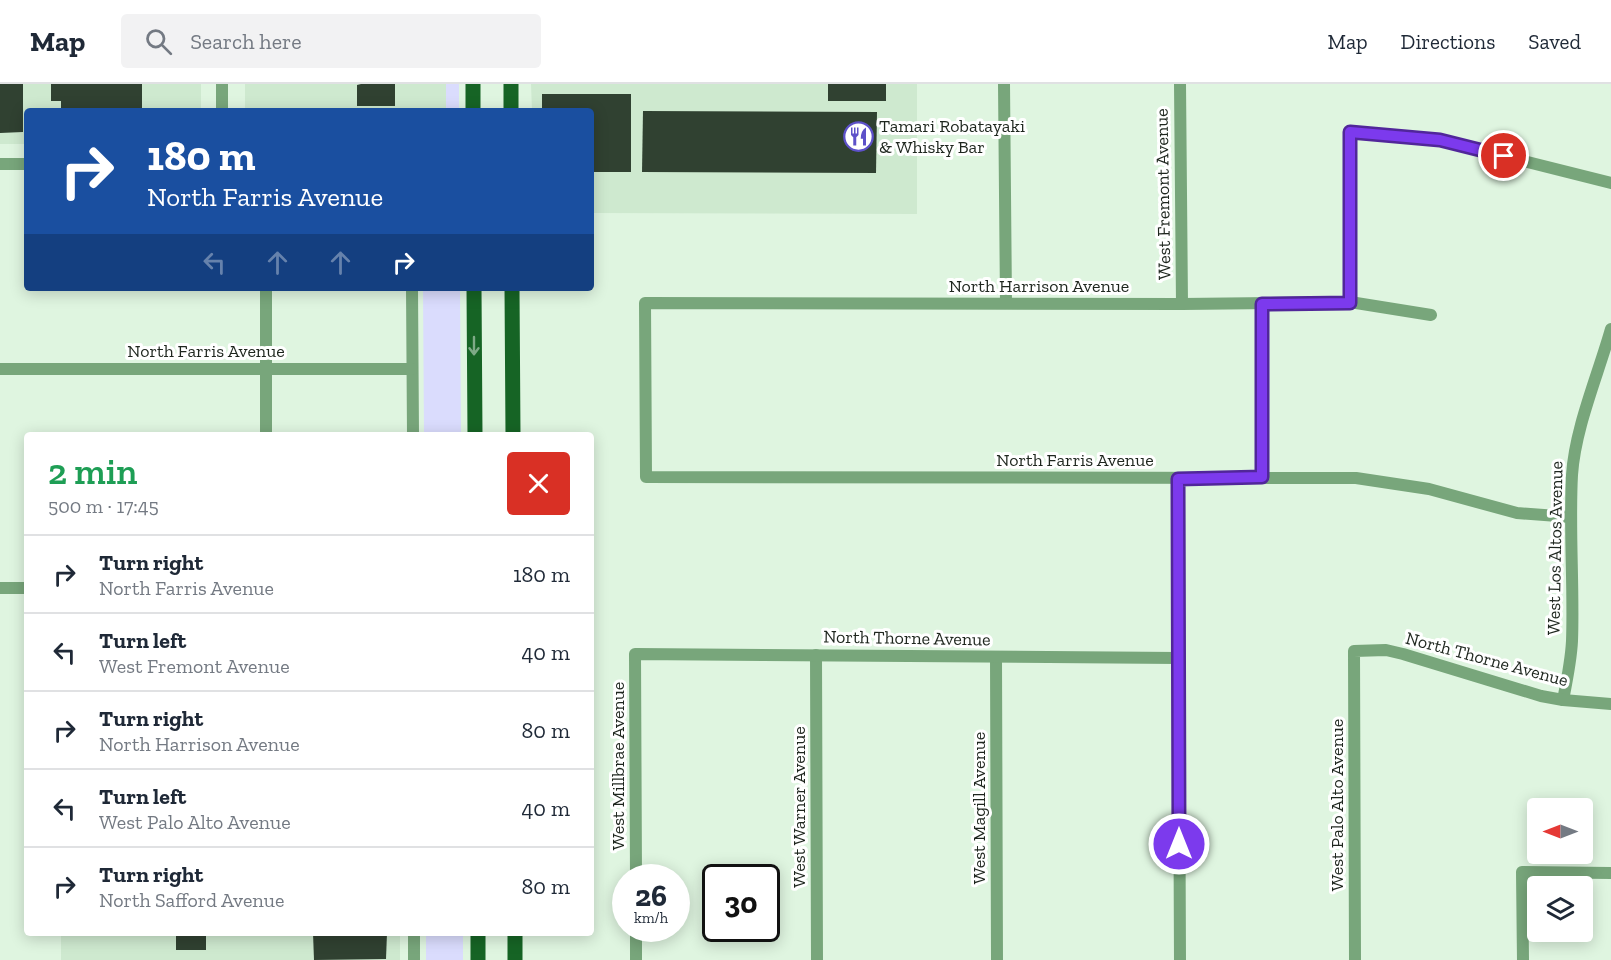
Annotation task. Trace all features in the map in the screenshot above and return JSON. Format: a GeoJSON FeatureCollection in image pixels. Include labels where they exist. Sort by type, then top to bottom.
{"type":"FeatureCollection","features":[{"type":"Feature","properties":{"kind":"main road"},"geometry":{"type":"LineString","coordinates":[[473,84],[473,108]]}},
{"type":"Feature","properties":{"kind":"main road"},"geometry":{"type":"LineString","coordinates":[[511,84],[511,108]]}},
{"type":"Feature","properties":{"kind":"main road"},"geometry":{"type":"LineString","coordinates":[[474,291],[475,432]]}},
{"type":"Feature","properties":{"kind":"main road"},"geometry":{"type":"LineString","coordinates":[[512,291],[513,432]]}},
{"type":"Feature","properties":{"kind":"main road"},"geometry":{"type":"LineString","coordinates":[[477,936],[478,960]]}},
{"type":"Feature","properties":{"kind":"main road"},"geometry":{"type":"LineString","coordinates":[[515,936],[515,960]]}},
{"type":"Feature","properties":{"kind":"street"},"geometry":{"type":"LineString","coordinates":[[222,84],[222,108]]}},
{"type":"Feature","properties":{"kind":"street"},"geometry":{"type":"LineString","coordinates":[[1004,84],[1006,303]]}},
{"type":"Feature","properties":{"kind":"street","name":"West Fremont Avenue"},"geometry":{"type":"LineString","coordinates":[[1180,84],[1182,304]]}},
{"type":"Feature","properties":{"kind":"street"},"geometry":{"type":"LineString","coordinates":[[1350,303],[1350,132],[1440,140],[1611,183]]}},
{"type":"Feature","properties":{"kind":"street"},"geometry":{"type":"LineString","coordinates":[[0,164],[24,164]]}},
{"type":"Feature","properties":{"kind":"street"},"geometry":{"type":"LineString","coordinates":[[266,291],[266,432]]}},
{"type":"Feature","properties":{"kind":"street"},"geometry":{"type":"LineString","coordinates":[[411,291],[413,432]]}},
{"type":"Feature","properties":{"kind":"street","name":"North Harrison Avenue"},"geometry":{"type":"LineString","coordinates":[[646,477],[645,303],[1350,303],[1431,315]]}},
{"type":"Feature","properties":{"kind":"street"},"geometry":{"type":"LineString","coordinates":[[1262,304],[1262,477]]}},
{"type":"Feature","properties":{"kind":"street","name":"West Los Altos Avenue"},"geometry":{"type":"LineString","coordinates":[[1563,700],[1572,642],[1572,473],[1575,451],[1609,344],[1611,329]]}},
{"type":"Feature","properties":{"kind":"street","name":"North Farris Avenue"},"geometry":{"type":"LineString","coordinates":[[0,369],[412,369]]}},
{"type":"Feature","properties":{"kind":"street","name":"North Farris Avenue"},"geometry":{"type":"LineString","coordinates":[[646,477],[1356,478],[1430,489],[1517,513],[1571,517]]}},
{"type":"Feature","properties":{"kind":"street"},"geometry":{"type":"LineString","coordinates":[[1178,479],[1180,960]]}},
{"type":"Feature","properties":{"kind":"street"},"geometry":{"type":"LineString","coordinates":[[0,588],[24,588]]}},
{"type":"Feature","properties":{"kind":"street","name":"North Thorne Avenue"},"geometry":{"type":"LineString","coordinates":[[1354,651],[1386,650],[1541,696],[1611,704]]}},
{"type":"Feature","properties":{"kind":"street","name":"West Palo Alto Avenue"},"geometry":{"type":"LineString","coordinates":[[1354,651],[1355,960]]}},
{"type":"Feature","properties":{"kind":"street","name":"North Thorne Avenue"},"geometry":{"type":"LineString","coordinates":[[635,654],[1178,658]]}},
{"type":"Feature","properties":{"kind":"street","name":"West Millbrae Avenue"},"geometry":{"type":"LineString","coordinates":[[635,654],[636,864]]}},
{"type":"Feature","properties":{"kind":"street","name":"West Warner Avenue"},"geometry":{"type":"LineString","coordinates":[[816,655],[817,960]]}},
{"type":"Feature","properties":{"kind":"street","name":"West Magill Avenue"},"geometry":{"type":"LineString","coordinates":[[996,657],[998,960]]}},
{"type":"Feature","properties":{"kind":"street"},"geometry":{"type":"LineString","coordinates":[[1523,960],[1522,872],[1611,873]]}},
{"type":"Feature","properties":{"kind":"street"},"geometry":{"type":"LineString","coordinates":[[414,936],[414,960]]}},
{"type":"Feature","properties":{"kind":"street"},"geometry":{"type":"LineString","coordinates":[[636,942],[636,960]]}},
{"type":"Feature","properties":{"kind":"shaded area"},"geometry":{"type":"Polygon","coordinates":[[[0,84],[201,84],[201,108],[24,108],[24,144],[0,144],[0,84]]]}},
{"type":"Feature","properties":{"kind":"shaded area"},"geometry":{"type":"Polygon","coordinates":[[[245,84],[446,84],[446,108],[245,108],[245,84]]]}},
{"type":"Feature","properties":{"kind":"shaded area"},"geometry":{"type":"Polygon","coordinates":[[[446,84],[459,84],[459,108],[446,108],[446,84]]]}},
{"type":"Feature","properties":{"kind":"shaded area"},"geometry":{"type":"Polygon","coordinates":[[[531,84],[917,84],[917,214],[594,213],[594,108],[532,108],[531,84]]]}},
{"type":"Feature","properties":{"kind":"shaded area"},"geometry":{"type":"Polygon","coordinates":[[[423,291],[460,291],[461,432],[424,432],[423,291]]]}},
{"type":"Feature","properties":{"kind":"shaded area"},"geometry":{"type":"Polygon","coordinates":[[[61,936],[400,936],[400,960],[61,960],[61,936]]]}},
{"type":"Feature","properties":{"kind":"shaded area"},"geometry":{"type":"Polygon","coordinates":[[[426,936],[463,936],[463,960],[426,960],[426,936]]]}},
{"type":"Feature","properties":{"kind":"building"},"geometry":{"type":"Polygon","coordinates":[[[0,84],[23,84],[23,132],[0,133],[0,84]]]}},
{"type":"Feature","properties":{"kind":"building"},"geometry":{"type":"Polygon","coordinates":[[[51,84],[142,84],[142,108],[61,108],[61,101],[51,101],[51,84]]]}},
{"type":"Feature","properties":{"kind":"building"},"geometry":{"type":"Polygon","coordinates":[[[395,84],[395,106],[357,106],[357,85],[395,84]]]}},
{"type":"Feature","properties":{"kind":"building"},"geometry":{"type":"Polygon","coordinates":[[[828,84],[886,84],[886,101],[828,101],[828,84]]]}},
{"type":"Feature","properties":{"kind":"building"},"geometry":{"type":"Polygon","coordinates":[[[542,94],[631,94],[631,172],[594,172],[594,108],[542,108],[542,94]]]}},
{"type":"Feature","properties":{"kind":"building"},"geometry":{"type":"Polygon","coordinates":[[[643,111],[877,112],[876,173],[642,172],[643,111]]]}},
{"type":"Feature","properties":{"kind":"building"},"geometry":{"type":"Polygon","coordinates":[[[176,936],[206,936],[206,950],[176,950],[176,936]]]}},
{"type":"Feature","properties":{"kind":"building"},"geometry":{"type":"Polygon","coordinates":[[[313,936],[387,936],[386,959],[314,960],[313,936]]]}},
{"type":"Feature","properties":{"kind":"place","name":"Tamari Robatayaki & Whisky Bar"},"geometry":{"type":"Point","coordinates":[858,136]}},
{"type":"Feature","properties":{"kind":"route"},"geometry":{"type":"LineString","coordinates":[[1179,844],[1178,479],[1262,477],[1262,304],[1350,303],[1350,132],[1440,140],[1504,156]]}}]}
